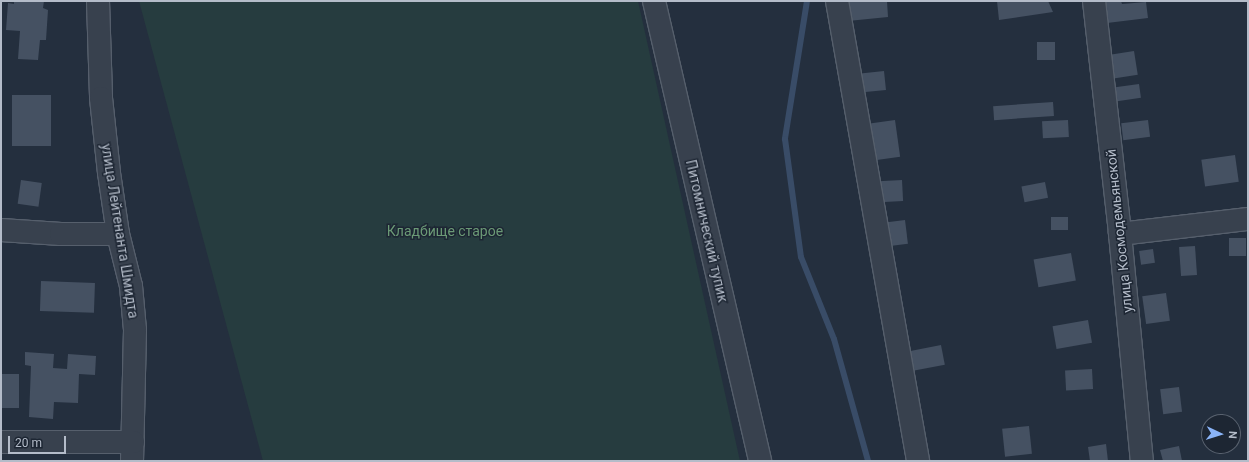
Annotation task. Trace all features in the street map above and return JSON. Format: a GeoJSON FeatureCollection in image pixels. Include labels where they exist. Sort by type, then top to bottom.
{"type":"FeatureCollection","features":[{"type":"Feature","properties":{"kind":"street","name":"улица Лейтенанта Шмидта"},"geometry":{"type":"LineString","coordinates":[[98,1],[101,98],[118,234],[131,286],[135,330],[133,452]]}},
{"type":"Feature","properties":{"kind":"street","name":"Питомнический тупик"},"geometry":{"type":"LineString","coordinates":[[654,1],[760,461]]}},
{"type":"Feature","properties":{"kind":"street"},"geometry":{"type":"LineString","coordinates":[[837,1],[918,461]]}},
{"type":"Feature","properties":{"kind":"street","name":"улица Космодемьянской"},"geometry":{"type":"LineString","coordinates":[[1094,1],[1120,234],[1142,461]]}},
{"type":"Feature","properties":{"kind":"street"},"geometry":{"type":"LineString","coordinates":[[1120,234],[1248,219]]}},
{"type":"Feature","properties":{"kind":"street"},"geometry":{"type":"LineString","coordinates":[[1,230],[61,234],[118,234]]}},
{"type":"Feature","properties":{"kind":"street"},"geometry":{"type":"LineString","coordinates":[[1,442],[133,452]]}},
{"type":"Feature","properties":{"kind":"green space","name":"Кладбище старое"},"geometry":{"type":"Polygon","coordinates":[[[139,1],[638,1],[740,461],[263,461],[139,1]]]}},
{"type":"Feature","properties":{"kind":"building"},"geometry":{"type":"Polygon","coordinates":[[[14,1],[44,1],[43,8],[48,10],[46,40],[40,40],[38,60],[18,59],[20,31],[6,30],[8,3],[14,4],[14,1]]]}},
{"type":"Feature","properties":{"kind":"building"},"geometry":{"type":"Polygon","coordinates":[[[846,1],[887,1],[888,17],[848,21],[846,1]]]}},
{"type":"Feature","properties":{"kind":"building"},"geometry":{"type":"Polygon","coordinates":[[[997,1],[1048,1],[1053,12],[999,20],[997,1]]]}},
{"type":"Feature","properties":{"kind":"building"},"geometry":{"type":"Polygon","coordinates":[[[1104,1],[1121,1],[1122,4],[1146,2],[1148,18],[1107,23],[1104,1]]]}},
{"type":"Feature","properties":{"kind":"building"},"geometry":{"type":"Polygon","coordinates":[[[1037,42],[1055,42],[1055,60],[1037,60],[1037,42]]]}},
{"type":"Feature","properties":{"kind":"building"},"geometry":{"type":"Polygon","coordinates":[[[1134,51],[1138,75],[1112,79],[1108,55],[1134,51]]]}},
{"type":"Feature","properties":{"kind":"building"},"geometry":{"type":"Polygon","coordinates":[[[884,71],[886,90],[860,93],[858,74],[884,71]]]}},
{"type":"Feature","properties":{"kind":"building"},"geometry":{"type":"Polygon","coordinates":[[[1139,84],[1141,98],[1117,101],[1115,87],[1139,84]]]}},
{"type":"Feature","properties":{"kind":"building"},"geometry":{"type":"Polygon","coordinates":[[[12,95],[51,95],[51,146],[12,146],[12,95]]]}},
{"type":"Feature","properties":{"kind":"building"},"geometry":{"type":"Polygon","coordinates":[[[1053,102],[1054,116],[994,120],[993,106],[1053,102]]]}},
{"type":"Feature","properties":{"kind":"building"},"geometry":{"type":"Polygon","coordinates":[[[895,120],[900,157],[871,161],[866,124],[895,120]]]}},
{"type":"Feature","properties":{"kind":"building"},"geometry":{"type":"Polygon","coordinates":[[[1068,120],[1069,137],[1043,138],[1042,121],[1068,120]]]}},
{"type":"Feature","properties":{"kind":"building"},"geometry":{"type":"Polygon","coordinates":[[[1148,120],[1150,137],[1123,140],[1121,123],[1148,120]]]}},
{"type":"Feature","properties":{"kind":"building"},"geometry":{"type":"Polygon","coordinates":[[[1235,155],[1239,182],[1205,186],[1201,160],[1235,155]]]}},
{"type":"Feature","properties":{"kind":"building"},"geometry":{"type":"Polygon","coordinates":[[[21,180],[42,183],[38,207],[18,204],[21,180]]]}},
{"type":"Feature","properties":{"kind":"building"},"geometry":{"type":"Polygon","coordinates":[[[902,180],[903,201],[875,202],[874,181],[902,180]]]}},
{"type":"Feature","properties":{"kind":"building"},"geometry":{"type":"Polygon","coordinates":[[[1045,182],[1048,198],[1024,202],[1021,187],[1045,182]]]}},
{"type":"Feature","properties":{"kind":"building"},"geometry":{"type":"Polygon","coordinates":[[[1051,217],[1068,217],[1068,230],[1051,230],[1051,217]]]}},
{"type":"Feature","properties":{"kind":"building"},"geometry":{"type":"Polygon","coordinates":[[[905,220],[908,244],[884,247],[881,223],[905,220]]]}},
{"type":"Feature","properties":{"kind":"building"},"geometry":{"type":"Polygon","coordinates":[[[1229,238],[1246,238],[1246,256],[1229,256],[1229,238]]]}},
{"type":"Feature","properties":{"kind":"building"},"geometry":{"type":"Polygon","coordinates":[[[1195,246],[1197,275],[1181,276],[1179,247],[1195,246]]]}},
{"type":"Feature","properties":{"kind":"building"},"geometry":{"type":"Polygon","coordinates":[[[1153,249],[1155,263],[1141,265],[1139,251],[1153,249]]]}},
{"type":"Feature","properties":{"kind":"building"},"geometry":{"type":"Polygon","coordinates":[[[1071,253],[1076,281],[1038,287],[1034,260],[1071,253]]]}},
{"type":"Feature","properties":{"kind":"building"},"geometry":{"type":"Polygon","coordinates":[[[41,281],[95,283],[94,313],[40,311],[41,281]]]}},
{"type":"Feature","properties":{"kind":"building"},"geometry":{"type":"Polygon","coordinates":[[[1166,293],[1170,321],[1146,324],[1142,296],[1166,293]]]}},
{"type":"Feature","properties":{"kind":"building"},"geometry":{"type":"Polygon","coordinates":[[[1088,320],[1092,343],[1057,349],[1053,326],[1088,320]]]}},
{"type":"Feature","properties":{"kind":"building"},"geometry":{"type":"Polygon","coordinates":[[[941,345],[945,365],[910,371],[907,352],[941,345]]]}},
{"type":"Feature","properties":{"kind":"building"},"geometry":{"type":"Polygon","coordinates":[[[25,352],[54,354],[53,368],[67,369],[68,354],[96,356],[95,375],[79,374],[78,403],[54,402],[53,419],[29,417],[31,366],[25,365],[25,352]]]}},
{"type":"Feature","properties":{"kind":"building"},"geometry":{"type":"Polygon","coordinates":[[[1092,369],[1093,389],[1066,390],[1065,370],[1092,369]]]}},
{"type":"Feature","properties":{"kind":"building"},"geometry":{"type":"Polygon","coordinates":[[[1,374],[19,374],[19,408],[1,408],[1,374]]]}},
{"type":"Feature","properties":{"kind":"building"},"geometry":{"type":"Polygon","coordinates":[[[1179,387],[1182,412],[1163,414],[1160,389],[1179,387]]]}},
{"type":"Feature","properties":{"kind":"building"},"geometry":{"type":"Polygon","coordinates":[[[1029,426],[1032,454],[1005,457],[1002,429],[1029,426]]]}},
{"type":"Feature","properties":{"kind":"building"},"geometry":{"type":"Polygon","coordinates":[[[1106,444],[1108,461],[1090,461],[1088,447],[1106,444]]]}},
{"type":"Feature","properties":{"kind":"building"},"geometry":{"type":"Polygon","coordinates":[[[1179,446],[1182,461],[1163,461],[1160,450],[1179,446]]]}},
{"type":"Feature","properties":{"kind":"waterway"},"geometry":{"type":"LineString","coordinates":[[807,1],[785,139],[801,257],[834,339],[868,461]]}}]}
